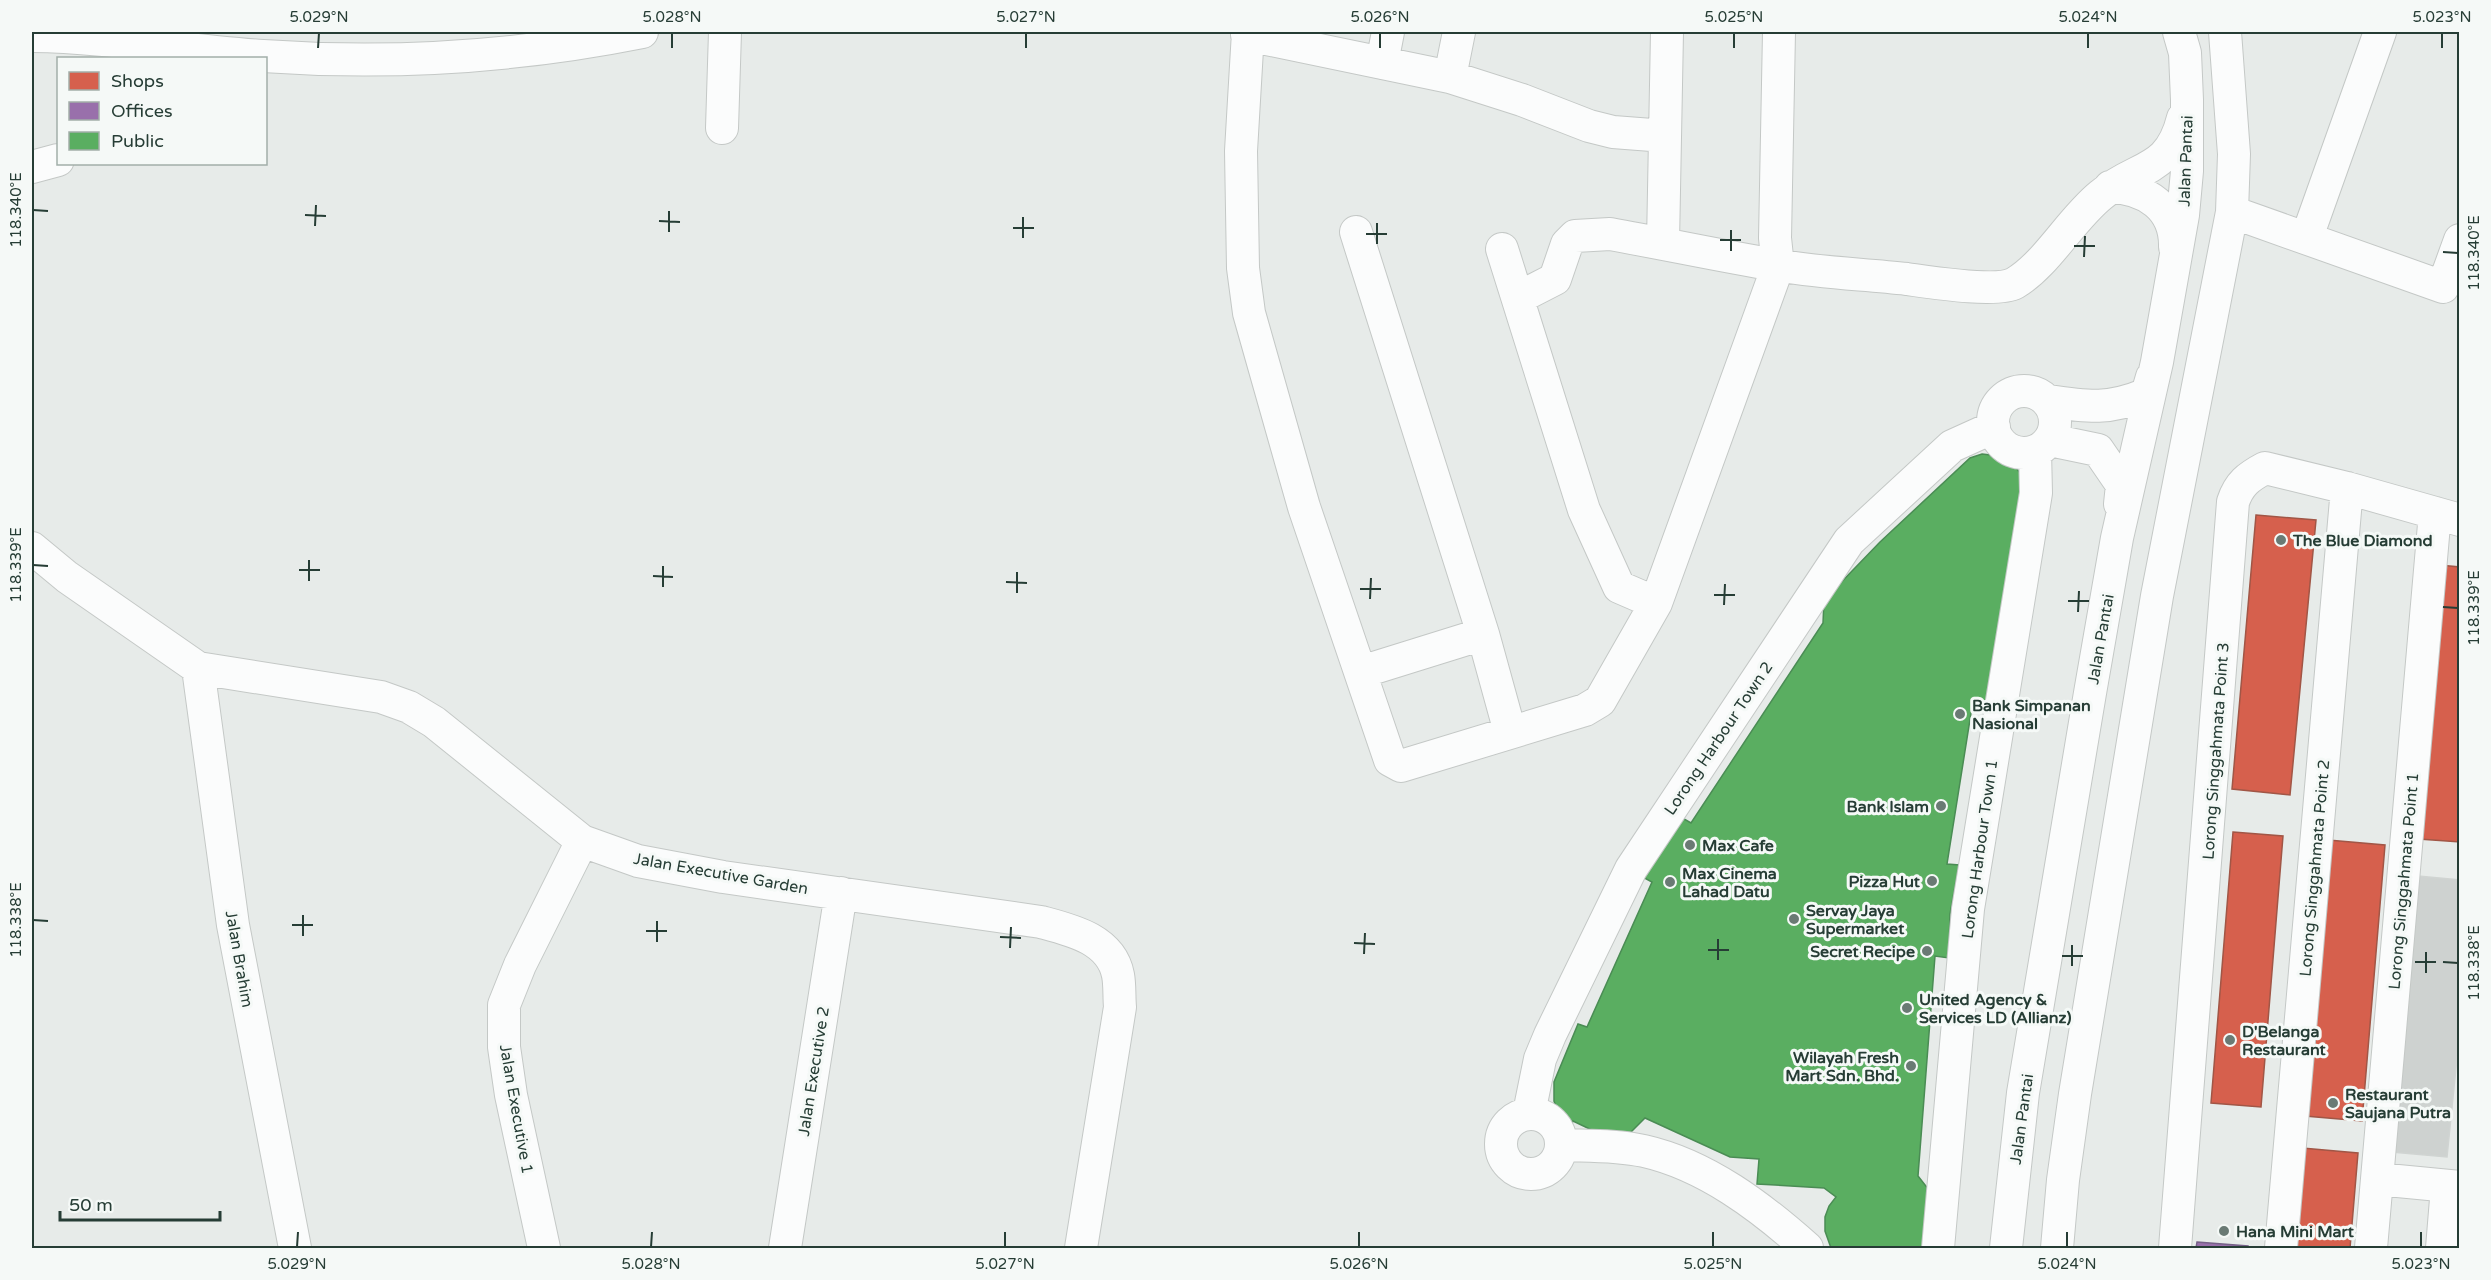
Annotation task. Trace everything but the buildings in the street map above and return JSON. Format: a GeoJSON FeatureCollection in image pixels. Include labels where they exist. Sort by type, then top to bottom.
{"type":"FeatureCollection","features":[{"type":"Feature","properties":{"kind":"street"},"geometry":{"type":"LineString","coordinates":[[45,35],[262,56],[359,61],[484,55],[586,43],[642,32]]}},
{"type":"Feature","properties":{"kind":"street"},"geometry":{"type":"LineString","coordinates":[[722,128],[725,32]]}},
{"type":"Feature","properties":{"kind":"street"},"geometry":{"type":"LineString","coordinates":[[1382,63],[1388,32]]}},
{"type":"Feature","properties":{"kind":"street"},"geometry":{"type":"LineString","coordinates":[[1450,77],[1459,32]]}},
{"type":"Feature","properties":{"kind":"street"},"geometry":{"type":"LineString","coordinates":[[1663,243],[1667,32]]}},
{"type":"Feature","properties":{"kind":"street"},"geometry":{"type":"LineString","coordinates":[[1665,136],[1613,132],[1589,126],[1522,100],[1450,77],[1247,33],[1241,151],[1243,268],[1250,313],[1304,507],[1390,760],[1396,765],[1585,710],[1600,701],[1656,603],[1778,266],[1775,238],[1779,32]]}},
{"type":"Feature","properties":{"kind":"street","name":"Jalan Pantai"},"geometry":{"type":"LineString","coordinates":[[2007,1248],[2023,1093],[2117,538],[2157,363],[2186,193],[2185,54],[2179,32]]}},
{"type":"Feature","properties":{"kind":"street"},"geometry":{"type":"LineString","coordinates":[[2056,1248],[2062,1180],[2075,1094],[2157,596],[2232,212],[2234,154],[2225,32]]}},
{"type":"Feature","properties":{"kind":"street"},"geometry":{"type":"LineString","coordinates":[[2307,237],[2380,32]]}},
{"type":"Feature","properties":{"kind":"street"},"geometry":{"type":"LineString","coordinates":[[1518,298],[1555,279],[1568,244],[1575,236],[1610,234],[1778,266],[1946,284],[1993,286],[2014,283],[2043,258],[2081,213],[2110,187],[2152,165],[2174,147],[2187,100]]}},
{"type":"Feature","properties":{"kind":"street"},"geometry":{"type":"LineString","coordinates":[[32,167],[57,160]]}},
{"type":"Feature","properties":{"kind":"street"},"geometry":{"type":"LineString","coordinates":[[2110,187],[2128,188],[2145,193],[2159,204],[2170,219],[2175,236],[2175,254]]}},
{"type":"Feature","properties":{"kind":"street"},"geometry":{"type":"LineString","coordinates":[[2232,212],[2443,286],[2460,240]]}},
{"type":"Feature","properties":{"kind":"street"},"geometry":{"type":"LineString","coordinates":[[1356,232],[1484,634],[1510,732]]}},
{"type":"Feature","properties":{"kind":"street"},"geometry":{"type":"LineString","coordinates":[[1502,249],[1584,510],[1619,587],[1656,603]]}},
{"type":"Feature","properties":{"kind":"street"},"geometry":{"type":"LineString","coordinates":[[2117,538],[2122,485],[2110,464],[2098,450],[2042,446],[2014,451],[1998,438],[1994,428],[1996,407],[2011,393],[2031,391],[2048,401],[2090,407],[2121,405],[2147,394],[2157,363]]}},
{"type":"Feature","properties":{"kind":"street"},"geometry":{"type":"LineString","coordinates":[[2042,446],[2056,420],[2048,401]]}},
{"type":"Feature","properties":{"kind":"street","name":"Lorong Harbour Town 2"},"geometry":{"type":"LineString","coordinates":[[1529,1113],[1534,1084],[1550,1035],[1631,869],[1849,541],[1952,446],[1994,428]]}},
{"type":"Feature","properties":{"kind":"street","name":"Lorong Harbour Town 1"},"geometry":{"type":"LineString","coordinates":[[1938,1248],[1968,909],[2042,446]]}},
{"type":"Feature","properties":{"kind":"street","name":"Lorong Singgahmata Point 3"},"geometry":{"type":"LineString","coordinates":[[2175,1248],[2233,502],[2237,489],[2244,481],[2265,468],[2347,488],[2447,517]]}},
{"type":"Feature","properties":{"kind":"street","name":"Lorong Singgahmata Point 2"},"geometry":{"type":"LineString","coordinates":[[2281,1248],[2347,488]]}},
{"type":"Feature","properties":{"kind":"street","name":"Lorong Singgahmata Point 1"},"geometry":{"type":"LineString","coordinates":[[2372,1248],[2377,1179],[2447,517]]}},
{"type":"Feature","properties":{"kind":"street"},"geometry":{"type":"LineString","coordinates":[[32,548],[67,577]]}},
{"type":"Feature","properties":{"kind":"street"},"geometry":{"type":"LineString","coordinates":[[32,562],[67,577]]}},
{"type":"Feature","properties":{"kind":"street","name":"Jalan Executive Garden"},"geometry":{"type":"LineString","coordinates":[[67,577],[198,668],[381,698],[409,707],[434,722],[582,841],[638,861],[723,877],[1041,922],[1078,932],[1106,950],[1118,973],[1120,1007],[1081,1248]]}},
{"type":"Feature","properties":{"kind":"street"},"geometry":{"type":"LineString","coordinates":[[1361,672],[1484,634]]}},
{"type":"Feature","properties":{"kind":"street","name":"Jalan Brahim"},"geometry":{"type":"LineString","coordinates":[[198,668],[233,925],[295,1248]]}},
{"type":"Feature","properties":{"kind":"street","name":"Jalan Executive 1"},"geometry":{"type":"LineString","coordinates":[[544,1248],[511,1095],[504,1047],[504,1005],[520,965],[582,841]]}},
{"type":"Feature","properties":{"kind":"street","name":"Jalan Executive 2"},"geometry":{"type":"LineString","coordinates":[[785,1248],[841,893]]}},
{"type":"Feature","properties":{"kind":"street"},"geometry":{"type":"LineString","coordinates":[[1529,1113],[1542,1114],[1552,1121],[1560,1132],[1562,1145],[1559,1157],[1551,1168],[1527,1175],[1515,1170],[1506,1161],[1501,1149],[1501,1137],[1507,1125],[1516,1117],[1529,1113]]}},
{"type":"Feature","properties":{"kind":"street"},"geometry":{"type":"LineString","coordinates":[[1562,1145],[1643,1151],[1682,1162],[1729,1188],[1780,1223],[1807,1248]]}},
{"type":"Feature","properties":{"kind":"street"},"geometry":{"type":"LineString","coordinates":[[2377,1179],[2453,1187],[2442,1248]]}},
{"type":"Feature","properties":{"kind":"place","name":"The Blue Diamond"},"geometry":{"type":"Point","coordinates":[2281,540]}},
{"type":"Feature","properties":{"kind":"place","name":"Bank Simpanan Nasional"},"geometry":{"type":"Point","coordinates":[1960,714]}},
{"type":"Feature","properties":{"kind":"place","name":"Bank Islam"},"geometry":{"type":"Point","coordinates":[1941,806]}},
{"type":"Feature","properties":{"kind":"place","name":"Max Cafe"},"geometry":{"type":"Point","coordinates":[1690,845]}},
{"type":"Feature","properties":{"kind":"place","name":"Pizza Hut"},"geometry":{"type":"Point","coordinates":[1932,881]}},
{"type":"Feature","properties":{"kind":"place","name":"Max Cinema Lahad Datu"},"geometry":{"type":"Point","coordinates":[1670,882]}},
{"type":"Feature","properties":{"kind":"place","name":"Servay Jaya Supermarket"},"geometry":{"type":"Point","coordinates":[1794,919]}},
{"type":"Feature","properties":{"kind":"place","name":"Secret Recipe"},"geometry":{"type":"Point","coordinates":[1927,951]}},
{"type":"Feature","properties":{"kind":"place","name":"United Agency & Services LD (Allianz)"},"geometry":{"type":"Point","coordinates":[1907,1008]}},
{"type":"Feature","properties":{"kind":"place","name":"D'Belanga Restaurant"},"geometry":{"type":"Point","coordinates":[2230,1040]}},
{"type":"Feature","properties":{"kind":"place","name":"Wilayah Fresh Mart Sdn. Bhd."},"geometry":{"type":"Point","coordinates":[1911,1066]}},
{"type":"Feature","properties":{"kind":"place","name":"Restaurant Saujana Putra"},"geometry":{"type":"Point","coordinates":[2333,1103]}},
{"type":"Feature","properties":{"kind":"place","name":"Hana Mini Mart"},"geometry":{"type":"Point","coordinates":[2224,1231]}}]}
